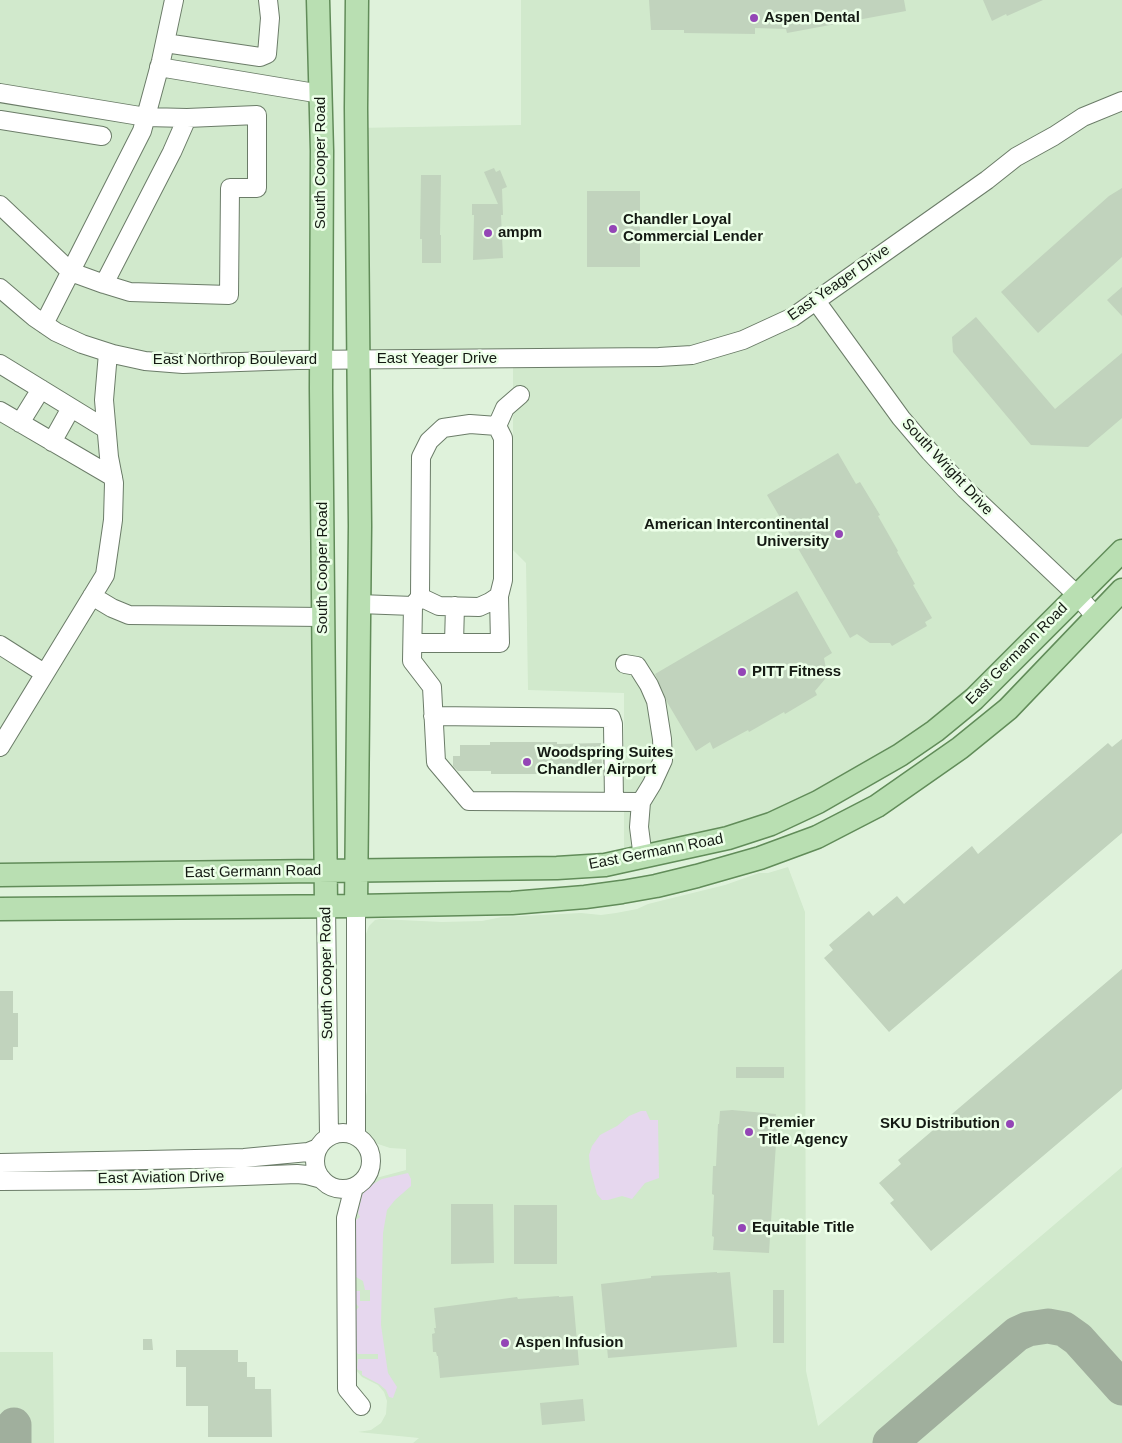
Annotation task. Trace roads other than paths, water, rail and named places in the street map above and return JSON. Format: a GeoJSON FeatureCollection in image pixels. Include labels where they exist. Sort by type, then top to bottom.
{"type":"FeatureCollection","features":[{"type":"Feature","properties":{"kind":"main road","name":"South Cooper Road"},"geometry":{"type":"LineString","coordinates":[[318,0],[320,94],[359,604],[356,906]]}},
{"type":"Feature","properties":{"kind":"main road","name":"South Cooper Road"},"geometry":{"type":"LineString","coordinates":[[326,906],[323,617],[356,108],[357,0]]}},
{"type":"Feature","properties":{"kind":"main road","name":"East Germann Road"},"geometry":{"type":"LineString","coordinates":[[0,875],[558,868],[605,865],[728,838],[771,824],[818,802],[900,755],[934,731],[974,699],[1122,550]]}},
{"type":"Feature","properties":{"kind":"main road","name":"East Germann Road"},"geometry":{"type":"LineString","coordinates":[[0,909],[356,906],[538,902],[656,886],[760,858],[826,833],[877,806],[960,748],[1008,709],[1122,590]]}},
{"type":"Feature","properties":{"kind":"main road"},"geometry":{"type":"LineString","coordinates":[[538,902],[562,888],[619,878],[632,871],[643,858]]}},
{"type":"Feature","properties":{"kind":"street"},"geometry":{"type":"LineString","coordinates":[[44,324],[142,131],[174,0]]}},
{"type":"Feature","properties":{"kind":"street"},"geometry":{"type":"LineString","coordinates":[[165,43],[260,57],[268,54],[270,18],[268,0]]}},
{"type":"Feature","properties":{"kind":"street"},"geometry":{"type":"LineString","coordinates":[[159,67],[320,94]]}},
{"type":"Feature","properties":{"kind":"street"},"geometry":{"type":"LineString","coordinates":[[0,93],[146,117],[187,118],[257,115],[257,188],[230,188],[229,295],[130,292],[71,272],[0,205]]}},
{"type":"Feature","properties":{"kind":"street","name":"East Yeager Drive"},"geometry":{"type":"LineString","coordinates":[[340,360],[659,357],[692,355],[743,340],[793,317],[988,180],[1016,157],[1083,117],[1122,101]]}},
{"type":"Feature","properties":{"kind":"street"},"geometry":{"type":"LineString","coordinates":[[104,284],[187,118]]}},
{"type":"Feature","properties":{"kind":"street"},"geometry":{"type":"LineString","coordinates":[[0,120],[102,136]]}},
{"type":"Feature","properties":{"kind":"street","name":"East Northrop Boulevard"},"geometry":{"type":"LineString","coordinates":[[0,288],[56,332],[108,353],[146,361],[183,364],[340,360]]}},
{"type":"Feature","properties":{"kind":"street","name":"South Wright Drive"},"geometry":{"type":"LineString","coordinates":[[816,301],[901,418],[930,452],[972,496],[1077,596],[1096,617]]}},
{"type":"Feature","properties":{"kind":"street"},"geometry":{"type":"LineString","coordinates":[[0,747],[105,575],[113,520],[113,477],[104,400],[108,353]]}},
{"type":"Feature","properties":{"kind":"street"},"geometry":{"type":"LineString","coordinates":[[0,365],[106,429]]}},
{"type":"Feature","properties":{"kind":"street"},"geometry":{"type":"LineString","coordinates":[[20,423],[41,389]]}},
{"type":"Feature","properties":{"kind":"street"},"geometry":{"type":"LineString","coordinates":[[497,426],[506,408],[520,395]]}},
{"type":"Feature","properties":{"kind":"street"},"geometry":{"type":"LineString","coordinates":[[52,442],[71,408]]}},
{"type":"Feature","properties":{"kind":"street"},"geometry":{"type":"LineString","coordinates":[[0,411],[113,477]]}},
{"type":"Feature","properties":{"kind":"street"},"geometry":{"type":"LineString","coordinates":[[497,426],[470,424],[443,428],[429,441],[421,457],[417,601],[412,661],[432,687],[436,762],[469,801],[641,802]]}},
{"type":"Feature","properties":{"kind":"street"},"geometry":{"type":"LineString","coordinates":[[413,643],[500,643],[499,596],[503,580],[503,438],[497,426]]}},
{"type":"Feature","properties":{"kind":"street"},"geometry":{"type":"LineString","coordinates":[[92,596],[112,608],[129,615],[323,617]]}},
{"type":"Feature","properties":{"kind":"street"},"geometry":{"type":"LineString","coordinates":[[359,604],[417,601],[439,606],[479,607],[499,596]]}},
{"type":"Feature","properties":{"kind":"street"},"geometry":{"type":"LineString","coordinates":[[454,606],[454,643]]}},
{"type":"Feature","properties":{"kind":"street"},"geometry":{"type":"LineString","coordinates":[[0,646],[44,673]]}},
{"type":"Feature","properties":{"kind":"street"},"geometry":{"type":"LineString","coordinates":[[625,664],[637,666],[649,685],[656,701],[662,739],[663,760],[641,802],[639,826],[643,858]]}},
{"type":"Feature","properties":{"kind":"street"},"geometry":{"type":"LineString","coordinates":[[433,716],[611,718],[613,724],[614,802]]}},
{"type":"Feature","properties":{"kind":"street","name":"South Cooper Road"},"geometry":{"type":"LineString","coordinates":[[326,906],[324,1142],[315,1164],[338,1199],[339,1208],[346,1218]]}},
{"type":"Feature","properties":{"kind":"street","name":"South Cooper Road"},"geometry":{"type":"LineString","coordinates":[[356,906],[356,1136],[364,1141],[372,1158],[368,1176],[354,1187],[346,1218],[348,1389],[360,1406]]}},
{"type":"Feature","properties":{"kind":"street"},"geometry":{"type":"LineString","coordinates":[[324,1142],[338,1133],[356,1136]]}},
{"type":"Feature","properties":{"kind":"street","name":"East Aviation Drive"},"geometry":{"type":"LineString","coordinates":[[0,1163],[244,1158],[308,1152],[324,1142]]}},
{"type":"Feature","properties":{"kind":"street","name":"East Aviation Drive"},"geometry":{"type":"LineString","coordinates":[[0,1181],[297,1174],[306,1175],[327,1183]]}},
{"type":"Feature","properties":{"kind":"street"},"geometry":{"type":"LineString","coordinates":[[327,1183],[339,1189],[354,1187]]}},
{"type":"Feature","properties":{"kind":"place","name":"Aspen Dental"},"geometry":{"type":"Point","coordinates":[754,18]}},
{"type":"Feature","properties":{"kind":"place","name":"Chandler Loyal Commercial Lender"},"geometry":{"type":"Point","coordinates":[613,229]}},
{"type":"Feature","properties":{"kind":"place","name":"ampm"},"geometry":{"type":"Point","coordinates":[488,233]}},
{"type":"Feature","properties":{"kind":"place","name":"American Intercontinental University"},"geometry":{"type":"Point","coordinates":[839,534]}},
{"type":"Feature","properties":{"kind":"place","name":"PITT Fitness"},"geometry":{"type":"Point","coordinates":[742,672]}},
{"type":"Feature","properties":{"kind":"place","name":"Woodspring Suites Chandler Airport"},"geometry":{"type":"Point","coordinates":[527,762]}},
{"type":"Feature","properties":{"kind":"place","name":"SKU Distribution"},"geometry":{"type":"Point","coordinates":[1010,1124]}},
{"type":"Feature","properties":{"kind":"place","name":"Premier Title Agency"},"geometry":{"type":"Point","coordinates":[749,1132]}},
{"type":"Feature","properties":{"kind":"place","name":"Equitable Title"},"geometry":{"type":"Point","coordinates":[742,1228]}},
{"type":"Feature","properties":{"kind":"place","name":"Aspen Infusion"},"geometry":{"type":"Point","coordinates":[505,1343]}}]}
